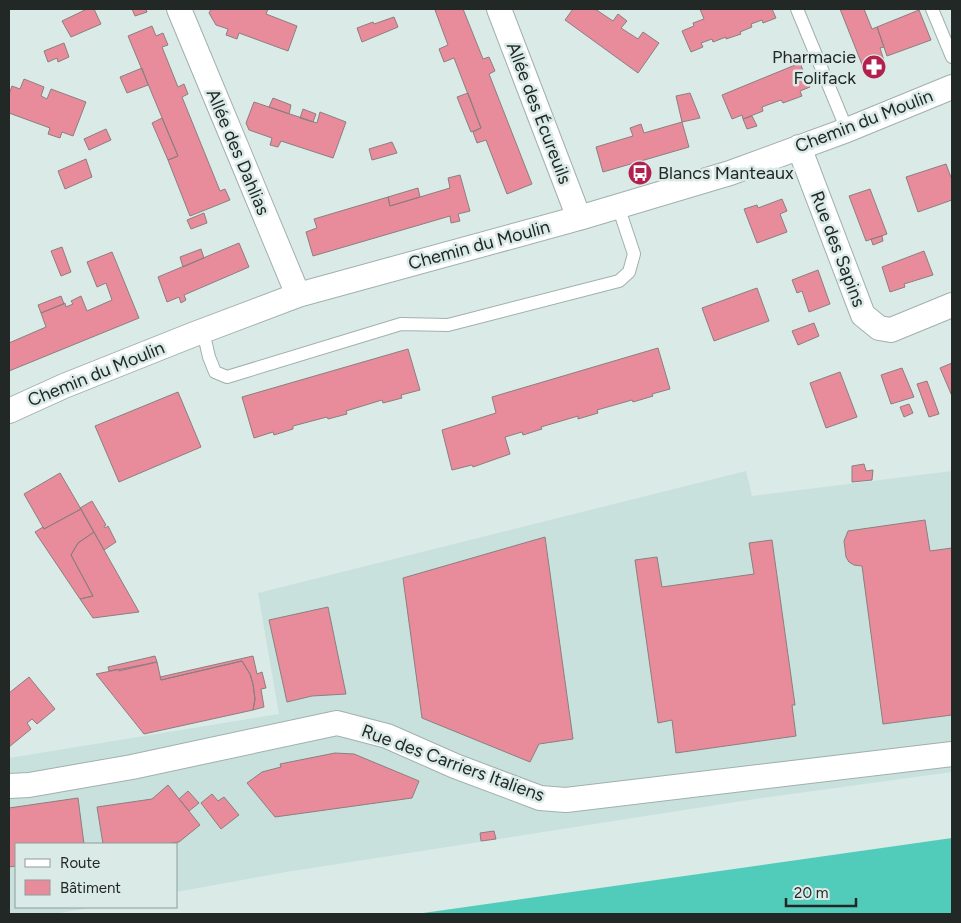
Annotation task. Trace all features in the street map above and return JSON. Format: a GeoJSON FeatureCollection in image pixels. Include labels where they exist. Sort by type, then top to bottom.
{"type":"FeatureCollection","features":[{"type":"Feature","properties":{"kind":"street","name":"Allée des Dahlias"},"geometry":{"type":"LineString","coordinates":[[179,9],[298,296]]}},
{"type":"Feature","properties":{"kind":"street","name":"Allée des Écureuils"},"geometry":{"type":"LineString","coordinates":[[499,9],[579,218]]}},
{"type":"Feature","properties":{"kind":"street","name":"Chemin du Moulin"},"geometry":{"type":"LineString","coordinates":[[9,411],[64,386],[298,296],[579,218],[730,173],[952,88]]}},
{"type":"Feature","properties":{"kind":"street","name":"Rue des Sapins"},"geometry":{"type":"LineString","coordinates":[[799,147],[863,315],[880,328],[891,330],[952,305]]}},
{"type":"Feature","properties":{"kind":"street","name":"Rue des Carriers Italiens"},"geometry":{"type":"LineString","coordinates":[[9,786],[29,785],[166,760],[337,723],[387,736],[455,766],[540,798],[566,800],[952,754]]}},
{"type":"Feature","properties":{"kind":"lane"},"geometry":{"type":"LineString","coordinates":[[797,9],[846,130]]}},
{"type":"Feature","properties":{"kind":"lane"},"geometry":{"type":"LineString","coordinates":[[932,9],[952,57]]}},
{"type":"Feature","properties":{"kind":"lane"},"geometry":{"type":"LineString","coordinates":[[203,331],[209,357],[216,372],[227,377],[400,324],[448,325],[620,281],[629,272],[634,254],[618,206]]}},
{"type":"Feature","properties":{"kind":"shaded area"},"geometry":{"type":"Polygon","coordinates":[[[746,471],[752,496],[952,471],[952,772],[755,799],[286,872],[178,892],[178,843],[15,843],[15,908],[89,908],[54,914],[9,914],[9,758],[279,714],[258,593],[746,471]]]}},
{"type":"Feature","properties":{"kind":"green space"},"geometry":{"type":"Polygon","coordinates":[[[952,838],[952,914],[416,914],[952,838]]]}},
{"type":"Feature","properties":{"kind":"building"},"geometry":{"type":"Polygon","coordinates":[[[87,9],[94,9],[101,24],[71,37],[62,21],[87,9]]]}},
{"type":"Feature","properties":{"kind":"building"},"geometry":{"type":"Polygon","coordinates":[[[132,9],[146,9],[147,12],[135,16],[132,9]]]}},
{"type":"Feature","properties":{"kind":"building"},"geometry":{"type":"Polygon","coordinates":[[[211,9],[268,9],[266,14],[297,26],[288,51],[239,33],[237,39],[226,35],[228,29],[216,25],[209,13],[211,9]]]}},
{"type":"Feature","properties":{"kind":"building"},"geometry":{"type":"Polygon","coordinates":[[[463,9],[483,59],[489,57],[495,71],[489,74],[532,184],[507,194],[486,140],[477,143],[473,132],[481,128],[454,58],[444,62],[439,49],[448,45],[435,10],[463,9]]]}},
{"type":"Feature","properties":{"kind":"building"},"geometry":{"type":"Polygon","coordinates":[[[573,9],[595,9],[613,21],[618,14],[627,21],[621,28],[638,39],[643,32],[659,43],[638,73],[565,20],[573,9]]]}},
{"type":"Feature","properties":{"kind":"building"},"geometry":{"type":"Polygon","coordinates":[[[700,9],[772,9],[776,18],[763,23],[762,20],[751,24],[752,27],[740,32],[741,34],[726,39],[726,37],[713,42],[712,39],[701,43],[703,47],[691,52],[682,31],[694,26],[693,23],[704,19],[700,9]]]}},
{"type":"Feature","properties":{"kind":"building"},"geometry":{"type":"Polygon","coordinates":[[[840,9],[864,9],[872,29],[877,27],[884,47],[880,48],[885,64],[882,71],[872,75],[865,72],[840,9]]]}},
{"type":"Feature","properties":{"kind":"building"},"geometry":{"type":"Polygon","coordinates":[[[919,10],[931,40],[887,56],[877,27],[919,10]]]}},
{"type":"Feature","properties":{"kind":"building"},"geometry":{"type":"Polygon","coordinates":[[[394,17],[398,27],[362,42],[357,28],[394,17]]]}},
{"type":"Feature","properties":{"kind":"building"},"geometry":{"type":"Polygon","coordinates":[[[152,26],[156,36],[163,33],[168,45],[162,47],[178,87],[184,84],[188,94],[182,97],[220,191],[225,189],[230,200],[190,216],[168,160],[178,156],[128,36],[152,26]]]}},
{"type":"Feature","properties":{"kind":"building"},"geometry":{"type":"Polygon","coordinates":[[[64,43],[69,57],[58,62],[57,58],[48,62],[44,51],[64,43]]]}},
{"type":"Feature","properties":{"kind":"building"},"geometry":{"type":"Polygon","coordinates":[[[800,63],[810,87],[800,91],[802,96],[783,103],[781,100],[762,107],[763,111],[743,119],[742,115],[732,119],[722,95],[800,63]]]}},
{"type":"Feature","properties":{"kind":"building"},"geometry":{"type":"Polygon","coordinates":[[[142,68],[148,85],[127,93],[120,77],[142,68]]]}},
{"type":"Feature","properties":{"kind":"building"},"geometry":{"type":"Polygon","coordinates":[[[24,79],[44,87],[41,96],[47,99],[51,89],[86,102],[73,136],[62,132],[60,138],[48,134],[50,128],[9,113],[9,94],[12,86],[20,89],[24,79]]]}},
{"type":"Feature","properties":{"kind":"building"},"geometry":{"type":"Polygon","coordinates":[[[468,93],[481,128],[471,132],[457,97],[468,93]]]}},
{"type":"Feature","properties":{"kind":"building"},"geometry":{"type":"Polygon","coordinates":[[[690,93],[700,118],[682,122],[676,96],[690,93]]]}},
{"type":"Feature","properties":{"kind":"building"},"geometry":{"type":"Polygon","coordinates":[[[273,98],[291,105],[289,114],[269,107],[273,98]]]}},
{"type":"Feature","properties":{"kind":"building"},"geometry":{"type":"Polygon","coordinates":[[[254,102],[317,123],[320,112],[346,122],[333,158],[281,141],[278,147],[270,145],[272,138],[249,130],[246,123],[254,102]]]}},
{"type":"Feature","properties":{"kind":"building"},"geometry":{"type":"Polygon","coordinates":[[[303,109],[316,114],[313,122],[300,118],[303,109]]]}},
{"type":"Feature","properties":{"kind":"building"},"geometry":{"type":"Polygon","coordinates":[[[752,116],[757,126],[747,129],[743,119],[752,116]]]}},
{"type":"Feature","properties":{"kind":"building"},"geometry":{"type":"Polygon","coordinates":[[[162,118],[178,156],[168,160],[152,123],[162,118]]]}},
{"type":"Feature","properties":{"kind":"building"},"geometry":{"type":"Polygon","coordinates":[[[682,122],[689,147],[603,172],[596,147],[633,136],[630,128],[641,124],[644,133],[682,122]]]}},
{"type":"Feature","properties":{"kind":"building"},"geometry":{"type":"Polygon","coordinates":[[[106,129],[111,140],[89,150],[84,139],[106,129]]]}},
{"type":"Feature","properties":{"kind":"building"},"geometry":{"type":"Polygon","coordinates":[[[392,142],[397,153],[372,160],[369,149],[392,142]]]}},
{"type":"Feature","properties":{"kind":"building"},"geometry":{"type":"Polygon","coordinates":[[[86,159],[92,177],[65,189],[58,171],[86,159]]]}},
{"type":"Feature","properties":{"kind":"building"},"geometry":{"type":"Polygon","coordinates":[[[946,164],[952,180],[952,200],[918,212],[906,177],[946,164]]]}},
{"type":"Feature","properties":{"kind":"building"},"geometry":{"type":"Polygon","coordinates":[[[460,175],[470,211],[458,214],[460,221],[451,223],[450,216],[313,256],[306,232],[317,228],[314,219],[388,197],[390,206],[450,188],[448,178],[460,175]]]}},
{"type":"Feature","properties":{"kind":"building"},"geometry":{"type":"Polygon","coordinates":[[[418,188],[420,197],[390,206],[388,197],[418,188]]]}},
{"type":"Feature","properties":{"kind":"building"},"geometry":{"type":"Polygon","coordinates":[[[870,189],[887,234],[866,241],[849,196],[870,189]]]}},
{"type":"Feature","properties":{"kind":"building"},"geometry":{"type":"Polygon","coordinates":[[[782,199],[787,211],[780,214],[787,232],[757,243],[744,209],[757,205],[758,208],[782,199]]]}},
{"type":"Feature","properties":{"kind":"building"},"geometry":{"type":"Polygon","coordinates":[[[204,213],[207,223],[191,229],[187,220],[204,213]]]}},
{"type":"Feature","properties":{"kind":"building"},"geometry":{"type":"Polygon","coordinates":[[[882,236],[883,241],[873,245],[871,239],[882,236]]]}},
{"type":"Feature","properties":{"kind":"building"},"geometry":{"type":"Polygon","coordinates":[[[239,243],[249,267],[184,295],[186,300],[181,303],[179,297],[167,302],[158,277],[239,243]]]}},
{"type":"Feature","properties":{"kind":"building"},"geometry":{"type":"Polygon","coordinates":[[[62,247],[71,272],[61,276],[51,251],[62,247]]]}},
{"type":"Feature","properties":{"kind":"building"},"geometry":{"type":"Polygon","coordinates":[[[201,249],[204,258],[183,267],[180,257],[201,249]]]}},
{"type":"Feature","properties":{"kind":"building"},"geometry":{"type":"Polygon","coordinates":[[[924,251],[933,275],[904,284],[905,287],[890,292],[882,267],[924,251]]]}},
{"type":"Feature","properties":{"kind":"building"},"geometry":{"type":"Polygon","coordinates":[[[112,252],[139,318],[9,371],[9,343],[46,327],[41,313],[65,303],[66,307],[73,304],[71,301],[81,296],[87,311],[112,300],[106,283],[97,287],[87,262],[112,252]]]}},
{"type":"Feature","properties":{"kind":"building"},"geometry":{"type":"Polygon","coordinates":[[[818,270],[830,304],[809,312],[802,291],[797,293],[792,280],[818,270]]]}},
{"type":"Feature","properties":{"kind":"building"},"geometry":{"type":"Polygon","coordinates":[[[757,288],[769,321],[714,341],[702,308],[757,288]]]}},
{"type":"Feature","properties":{"kind":"building"},"geometry":{"type":"Polygon","coordinates":[[[61,296],[64,304],[41,313],[38,305],[61,296]]]}},
{"type":"Feature","properties":{"kind":"building"},"geometry":{"type":"Polygon","coordinates":[[[814,323],[819,336],[798,345],[792,331],[814,323]]]}},
{"type":"Feature","properties":{"kind":"building"},"geometry":{"type":"Polygon","coordinates":[[[658,348],[670,389],[633,402],[632,400],[597,410],[598,413],[578,419],[578,416],[541,427],[542,429],[523,435],[522,432],[505,437],[510,454],[473,467],[472,465],[452,470],[442,430],[496,413],[492,397],[658,348]]]}},
{"type":"Feature","properties":{"kind":"building"},"geometry":{"type":"Polygon","coordinates":[[[408,349],[420,390],[401,395],[402,398],[383,403],[382,400],[346,411],[347,414],[293,426],[293,429],[274,435],[273,432],[254,438],[242,397],[408,349]]]}},
{"type":"Feature","properties":{"kind":"building"},"geometry":{"type":"Polygon","coordinates":[[[952,363],[952,396],[940,368],[952,363]]]}},
{"type":"Feature","properties":{"kind":"building"},"geometry":{"type":"Polygon","coordinates":[[[902,368],[914,397],[891,404],[881,375],[902,368]]]}},
{"type":"Feature","properties":{"kind":"building"},"geometry":{"type":"Polygon","coordinates":[[[840,372],[857,417],[826,428],[810,383],[840,372]]]}},
{"type":"Feature","properties":{"kind":"building"},"geometry":{"type":"Polygon","coordinates":[[[927,381],[939,414],[929,417],[917,384],[927,381]]]}},
{"type":"Feature","properties":{"kind":"building"},"geometry":{"type":"Polygon","coordinates":[[[178,392],[201,447],[119,482],[95,426],[178,392]]]}},
{"type":"Feature","properties":{"kind":"building"},"geometry":{"type":"Polygon","coordinates":[[[909,404],[913,413],[904,417],[900,407],[909,404]]]}},
{"type":"Feature","properties":{"kind":"building"},"geometry":{"type":"Polygon","coordinates":[[[864,464],[866,471],[873,470],[872,480],[852,482],[852,466],[864,464]]]}},
{"type":"Feature","properties":{"kind":"building"},"geometry":{"type":"Polygon","coordinates":[[[60,473],[81,509],[44,529],[24,494],[60,473]]]}},
{"type":"Feature","properties":{"kind":"building"},"geometry":{"type":"Polygon","coordinates":[[[92,501],[106,525],[104,526],[105,528],[108,526],[116,542],[104,550],[80,508],[92,501]]]}},
{"type":"Feature","properties":{"kind":"building"},"geometry":{"type":"Polygon","coordinates":[[[81,509],[94,532],[78,543],[71,555],[93,596],[80,599],[35,532],[81,509]]]}},
{"type":"Feature","properties":{"kind":"building"},"geometry":{"type":"Polygon","coordinates":[[[925,520],[930,551],[952,548],[952,715],[883,724],[862,566],[849,562],[846,557],[844,541],[848,531],[925,520]]]}},
{"type":"Feature","properties":{"kind":"building"},"geometry":{"type":"Polygon","coordinates":[[[94,532],[139,612],[93,618],[80,599],[93,596],[71,555],[78,543],[94,532]]]}},
{"type":"Feature","properties":{"kind":"building"},"geometry":{"type":"Polygon","coordinates":[[[545,537],[573,739],[539,744],[530,762],[422,718],[403,578],[545,537]]]}},
{"type":"Feature","properties":{"kind":"building"},"geometry":{"type":"Polygon","coordinates":[[[772,540],[795,705],[792,705],[796,736],[676,753],[672,720],[658,723],[635,560],[657,557],[662,587],[754,574],[749,543],[772,540]]]}},
{"type":"Feature","properties":{"kind":"building"},"geometry":{"type":"Polygon","coordinates":[[[328,607],[346,694],[312,696],[287,702],[269,620],[328,607]]]}},
{"type":"Feature","properties":{"kind":"building"},"geometry":{"type":"Polygon","coordinates":[[[155,656],[157,662],[119,671],[118,669],[109,671],[108,667],[155,656]]]}},
{"type":"Feature","properties":{"kind":"building"},"geometry":{"type":"Polygon","coordinates":[[[253,656],[257,674],[262,672],[266,688],[261,689],[264,707],[253,710],[255,699],[253,684],[250,674],[242,661],[161,680],[160,677],[253,656]]]}},
{"type":"Feature","properties":{"kind":"building"},"geometry":{"type":"Polygon","coordinates":[[[242,661],[250,674],[253,684],[255,699],[253,710],[144,734],[96,674],[157,662],[161,680],[242,661]]]}},
{"type":"Feature","properties":{"kind":"building"},"geometry":{"type":"Polygon","coordinates":[[[29,677],[55,709],[37,724],[32,719],[27,723],[31,729],[9,747],[9,693],[29,677]]]}},
{"type":"Feature","properties":{"kind":"building"},"geometry":{"type":"Polygon","coordinates":[[[335,753],[354,754],[419,781],[412,798],[275,817],[247,783],[262,772],[281,767],[280,764],[335,753]]]}},
{"type":"Feature","properties":{"kind":"building"},"geometry":{"type":"Polygon","coordinates":[[[168,785],[200,825],[179,842],[103,843],[97,807],[152,799],[168,785]]]}},
{"type":"Feature","properties":{"kind":"building"},"geometry":{"type":"Polygon","coordinates":[[[188,791],[199,803],[189,811],[179,799],[188,791]]]}},
{"type":"Feature","properties":{"kind":"building"},"geometry":{"type":"Polygon","coordinates":[[[212,794],[218,801],[224,797],[239,815],[221,829],[201,803],[212,794]]]}},
{"type":"Feature","properties":{"kind":"building"},"geometry":{"type":"Polygon","coordinates":[[[78,798],[84,843],[15,843],[15,866],[9,867],[9,808],[78,798]]]}},
{"type":"Feature","properties":{"kind":"building"},"geometry":{"type":"Polygon","coordinates":[[[494,831],[496,839],[481,841],[480,833],[494,831]]]}},
{"type":"Feature","properties":{"kind":"place","name":"Pharmacie Folifack"},"geometry":{"type":"Point","coordinates":[874,67]}},
{"type":"Feature","properties":{"kind":"place","name":"Blancs Manteaux"},"geometry":{"type":"Point","coordinates":[640,173]}}]}
